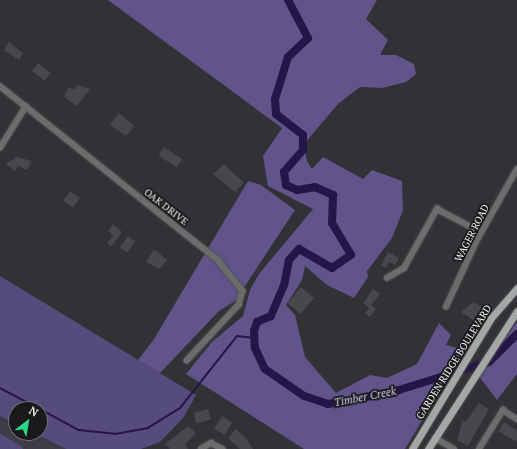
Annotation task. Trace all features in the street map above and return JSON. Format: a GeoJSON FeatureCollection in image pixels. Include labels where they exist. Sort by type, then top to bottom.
{"type":"FeatureCollection","features":[{"type":"Feature","properties":{"kind":"main road","name":"GARDEN RIDGE BOULEVARD"},"geometry":{"type":"LineString","coordinates":[[412,449],[491,318],[517,288]]}},
{"type":"Feature","properties":{"kind":"main road"},"geometry":{"type":"LineString","coordinates":[[428,449],[504,327],[517,311]]}},
{"type":"Feature","properties":{"kind":"street","name":"OAK DRIVE"},"geometry":{"type":"LineString","coordinates":[[0,86],[217,260],[243,291],[239,305],[187,362]]}},
{"type":"Feature","properties":{"kind":"street"},"geometry":{"type":"LineString","coordinates":[[0,148],[26,106]]}},
{"type":"Feature","properties":{"kind":"street","name":"WAGER ROAD"},"geometry":{"type":"LineString","coordinates":[[446,307],[481,232],[517,169]]}},
{"type":"Feature","properties":{"kind":"street"},"geometry":{"type":"LineString","coordinates":[[387,278],[404,268],[437,209],[481,232]]}},
{"type":"Feature","properties":{"kind":"street"},"geometry":{"type":"LineString","coordinates":[[480,449],[503,410],[517,419]]}},
{"type":"Feature","properties":{"kind":"street"},"geometry":{"type":"LineString","coordinates":[[435,438],[454,449]]}},
{"type":"Feature","properties":{"kind":"street"},"geometry":{"type":"LineString","coordinates":[[201,449],[208,443],[223,449]]}},
{"type":"Feature","properties":{"kind":"shaded area"},"geometry":{"type":"Polygon","coordinates":[[[108,0],[377,0],[366,19],[388,40],[380,55],[396,55],[414,64],[416,74],[406,82],[382,88],[360,87],[338,104],[304,144],[307,161],[312,169],[323,157],[363,179],[372,170],[402,181],[403,210],[392,238],[367,271],[368,277],[354,298],[327,285],[305,266],[302,280],[286,305],[295,315],[305,357],[336,393],[370,375],[387,378],[417,364],[439,323],[451,335],[446,345],[464,350],[405,449],[304,449],[186,374],[212,342],[243,316],[250,290],[259,274],[313,209],[268,186],[263,156],[282,128],[108,0]]]}},
{"type":"Feature","properties":{"kind":"shaded area"},"geometry":{"type":"Polygon","coordinates":[[[248,181],[261,185],[295,210],[235,301],[219,311],[160,373],[138,360],[154,339],[248,181]]]}},
{"type":"Feature","properties":{"kind":"shaded area"},"geometry":{"type":"Polygon","coordinates":[[[0,276],[196,395],[183,418],[160,442],[141,449],[66,449],[48,440],[48,401],[8,401],[8,420],[0,416],[0,276]]]}},
{"type":"Feature","properties":{"kind":"shaded area"},"geometry":{"type":"Polygon","coordinates":[[[517,322],[517,374],[497,400],[478,375],[517,322]]]}},
{"type":"Feature","properties":{"kind":"shaded area"},"geometry":{"type":"Polygon","coordinates":[[[0,416],[8,420],[8,441],[48,440],[66,449],[0,449],[0,416]]]}},
{"type":"Feature","properties":{"kind":"shaded area"},"geometry":{"type":"Polygon","coordinates":[[[0,433],[8,438],[8,441],[13,441],[23,449],[0,449],[0,433]]]}},
{"type":"Feature","properties":{"kind":"building"},"geometry":{"type":"Polygon","coordinates":[[[9,42],[23,53],[19,60],[4,50],[9,42]]]}},
{"type":"Feature","properties":{"kind":"building"},"geometry":{"type":"Polygon","coordinates":[[[38,63],[51,73],[44,81],[32,71],[38,63]]]}},
{"type":"Feature","properties":{"kind":"building"},"geometry":{"type":"Polygon","coordinates":[[[77,85],[90,89],[77,106],[65,98],[65,94],[69,87],[74,90],[77,85]]]}},
{"type":"Feature","properties":{"kind":"building"},"geometry":{"type":"Polygon","coordinates":[[[119,113],[134,126],[126,136],[110,125],[119,113]]]}},
{"type":"Feature","properties":{"kind":"building"},"geometry":{"type":"Polygon","coordinates":[[[164,147],[182,159],[177,168],[158,155],[164,147]]]}},
{"type":"Feature","properties":{"kind":"building"},"geometry":{"type":"Polygon","coordinates":[[[17,157],[32,161],[27,170],[18,166],[15,171],[6,164],[17,157]]]}},
{"type":"Feature","properties":{"kind":"building"},"geometry":{"type":"Polygon","coordinates":[[[224,164],[244,183],[235,192],[213,174],[224,164]]]}},
{"type":"Feature","properties":{"kind":"building"},"geometry":{"type":"Polygon","coordinates":[[[70,191],[80,198],[73,208],[63,201],[70,191]]]}},
{"type":"Feature","properties":{"kind":"building"},"geometry":{"type":"Polygon","coordinates":[[[113,224],[122,232],[111,247],[107,243],[113,235],[108,231],[113,224]]]}},
{"type":"Feature","properties":{"kind":"building"},"geometry":{"type":"Polygon","coordinates":[[[128,236],[135,241],[127,253],[120,247],[128,236]]]}},
{"type":"Feature","properties":{"kind":"building"},"geometry":{"type":"Polygon","coordinates":[[[154,249],[167,260],[160,269],[146,262],[154,249]]]}},
{"type":"Feature","properties":{"kind":"building"},"geometry":{"type":"Polygon","coordinates":[[[388,252],[399,258],[395,265],[389,262],[386,268],[381,265],[388,252]]]}},
{"type":"Feature","properties":{"kind":"building"},"geometry":{"type":"Polygon","coordinates":[[[301,287],[314,298],[301,314],[288,303],[301,287]]]}},
{"type":"Feature","properties":{"kind":"building"},"geometry":{"type":"Polygon","coordinates":[[[373,289],[380,294],[371,305],[376,309],[370,317],[365,313],[369,308],[363,303],[373,289]]]}},
{"type":"Feature","properties":{"kind":"building"},"geometry":{"type":"Polygon","coordinates":[[[473,302],[482,307],[473,320],[461,312],[473,302]]]}},
{"type":"Feature","properties":{"kind":"building"},"geometry":{"type":"Polygon","coordinates":[[[479,403],[489,409],[468,446],[457,440],[463,420],[466,422],[479,403]]]}},
{"type":"Feature","properties":{"kind":"building"},"geometry":{"type":"Polygon","coordinates":[[[208,409],[211,420],[196,424],[194,413],[208,409]]]}},
{"type":"Feature","properties":{"kind":"building"},"geometry":{"type":"Polygon","coordinates":[[[222,416],[232,422],[225,435],[214,429],[222,416]]]}},
{"type":"Feature","properties":{"kind":"building"},"geometry":{"type":"Polygon","coordinates":[[[504,422],[517,431],[517,442],[498,431],[504,422]]]}},
{"type":"Feature","properties":{"kind":"building"},"geometry":{"type":"Polygon","coordinates":[[[188,426],[196,433],[185,445],[188,449],[170,449],[165,444],[188,426]]]}},
{"type":"Feature","properties":{"kind":"building"},"geometry":{"type":"Polygon","coordinates":[[[236,429],[246,438],[253,449],[240,449],[228,438],[236,429]]]}},
{"type":"Feature","properties":{"kind":"waterway","name":"Timber Creek"},"geometry":{"type":"LineString","coordinates":[[288,0],[308,38],[288,57],[275,99],[276,114],[303,135],[303,150],[284,172],[286,185],[297,190],[315,187],[333,195],[332,223],[351,255],[332,268],[299,249],[289,260],[284,285],[271,316],[257,322],[254,331],[255,348],[265,369],[304,396],[328,404],[399,390],[489,362],[517,334]]}},
{"type":"Feature","properties":{"kind":"waterway"},"geometry":{"type":"LineString","coordinates":[[48,413],[79,430],[115,434],[148,428],[181,407],[237,336],[255,338]]}},
{"type":"Feature","properties":{"kind":"waterway"},"geometry":{"type":"LineString","coordinates":[[0,388],[25,401]]}}]}
